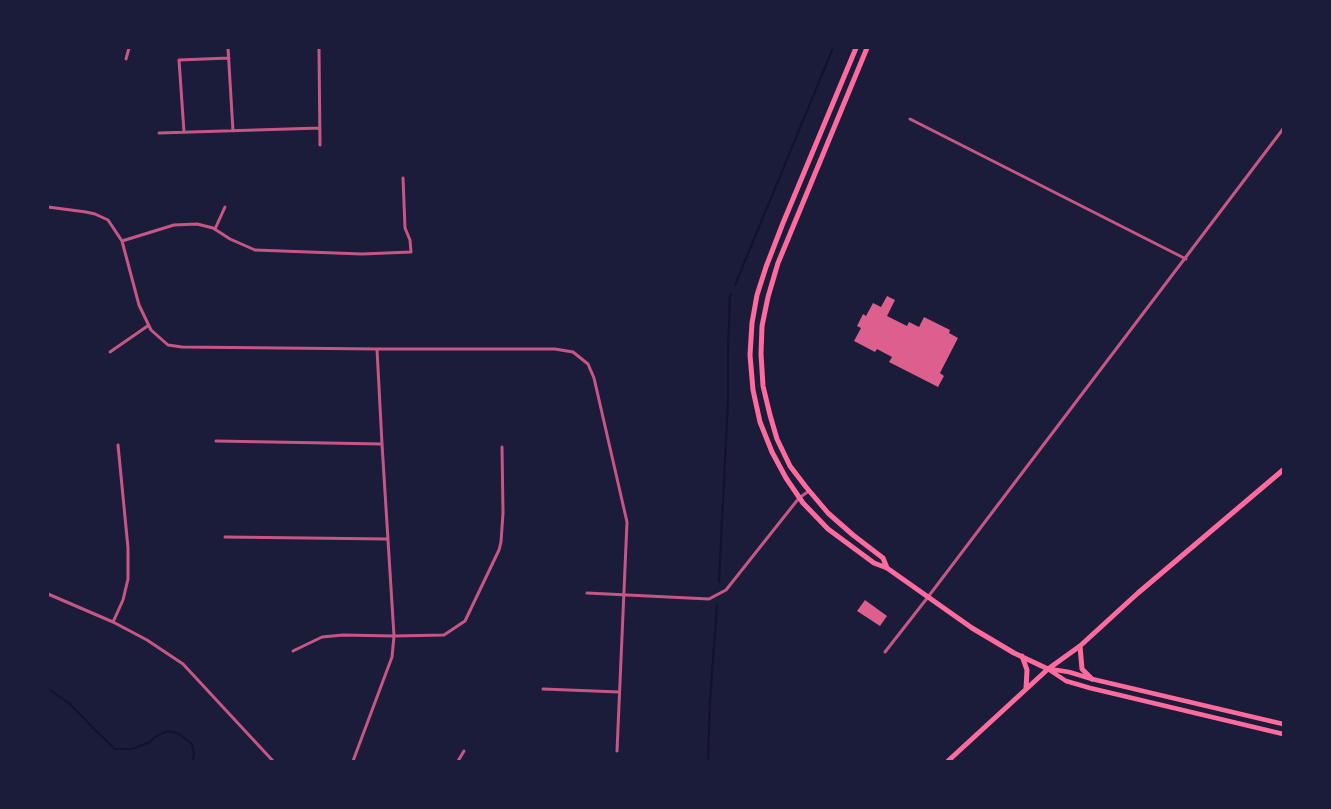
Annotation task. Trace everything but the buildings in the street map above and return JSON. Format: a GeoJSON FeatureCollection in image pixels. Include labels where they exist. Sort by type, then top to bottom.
{"type":"FeatureCollection","features":[{"type":"Feature","properties":{"kind":"main road"},"geometry":{"type":"LineString","coordinates":[[856,48],[766,267],[757,295],[752,323],[750,355],[753,390],[760,422],[772,452],[786,478],[803,503],[828,528],[874,564],[887,568],[972,628],[1048,669],[1066,681],[1283,734]]}},
{"type":"Feature","properties":{"kind":"main road"},"geometry":{"type":"LineString","coordinates":[[867,48],[778,263],[768,297],[762,326],[761,354],[763,386],[770,415],[777,439],[790,466],[828,513],[853,536],[883,558],[887,568]]}},
{"type":"Feature","properties":{"kind":"main road"},"geometry":{"type":"LineString","coordinates":[[948,761],[1048,669],[1080,646],[1138,593],[1283,470]]}},
{"type":"Feature","properties":{"kind":"main road"},"geometry":{"type":"LineString","coordinates":[[1080,646],[1082,669],[1092,679]]}},
{"type":"Feature","properties":{"kind":"main road"},"geometry":{"type":"LineString","coordinates":[[1022,656],[1027,670],[1026,689]]}},
{"type":"Feature","properties":{"kind":"main road"},"geometry":{"type":"LineString","coordinates":[[1048,669],[1069,672],[1092,679],[1283,724]]}},
{"type":"Feature","properties":{"kind":"main road"},"geometry":{"type":"LineString","coordinates":[[1248,726],[1250,716]]}},
{"type":"Feature","properties":{"kind":"street"},"geometry":{"type":"LineString","coordinates":[[126,59],[129,48]]}},
{"type":"Feature","properties":{"kind":"street"},"geometry":{"type":"LineString","coordinates":[[228,48],[233,131]]}},
{"type":"Feature","properties":{"kind":"street"},"geometry":{"type":"LineString","coordinates":[[319,48],[320,145]]}},
{"type":"Feature","properties":{"kind":"street"},"geometry":{"type":"LineString","coordinates":[[184,132],[179,60],[229,58]]}},
{"type":"Feature","properties":{"kind":"street"},"geometry":{"type":"LineString","coordinates":[[910,118],[1186,259]]}},
{"type":"Feature","properties":{"kind":"street"},"geometry":{"type":"LineString","coordinates":[[159,133],[320,128]]}},
{"type":"Feature","properties":{"kind":"street"},"geometry":{"type":"LineString","coordinates":[[885,652],[1186,259],[1283,129]]}},
{"type":"Feature","properties":{"kind":"street"},"geometry":{"type":"LineString","coordinates":[[122,241],[174,225],[197,224],[215,229],[238,243],[255,250],[362,254],[411,252],[410,240],[405,228],[403,178]]}},
{"type":"Feature","properties":{"kind":"street"},"geometry":{"type":"LineString","coordinates":[[48,207],[96,214],[108,220],[122,241],[139,305],[151,330],[168,345],[182,347],[555,349],[573,352],[588,364],[594,378],[627,522],[617,751]]}},
{"type":"Feature","properties":{"kind":"street"},"geometry":{"type":"LineString","coordinates":[[215,229],[225,207]]}},
{"type":"Feature","properties":{"kind":"street"},"geometry":{"type":"LineString","coordinates":[[110,352],[149,325]]}},
{"type":"Feature","properties":{"kind":"street"},"geometry":{"type":"LineString","coordinates":[[353,761],[392,657],[394,636],[387,539],[378,349]]}},
{"type":"Feature","properties":{"kind":"street"},"geometry":{"type":"LineString","coordinates":[[216,441],[382,444]]}},
{"type":"Feature","properties":{"kind":"street"},"geometry":{"type":"LineString","coordinates":[[113,622],[123,600],[128,579],[128,548],[118,445]]}},
{"type":"Feature","properties":{"kind":"street"},"geometry":{"type":"LineString","coordinates":[[292,651],[322,637],[343,635],[444,635],[465,622],[500,546],[503,513],[502,447]]}},
{"type":"Feature","properties":{"kind":"street"},"geometry":{"type":"LineString","coordinates":[[587,593],[709,599],[726,590],[800,498],[809,491]]}},
{"type":"Feature","properties":{"kind":"street"},"geometry":{"type":"LineString","coordinates":[[225,537],[387,539]]}},
{"type":"Feature","properties":{"kind":"street"},"geometry":{"type":"LineString","coordinates":[[48,594],[113,622],[146,640],[183,664],[273,761]]}},
{"type":"Feature","properties":{"kind":"street"},"geometry":{"type":"LineString","coordinates":[[543,689],[620,692]]}},
{"type":"Feature","properties":{"kind":"street"},"geometry":{"type":"LineString","coordinates":[[458,761],[464,752]]}},
{"type":"Feature","properties":{"kind":"waterway"},"geometry":{"type":"LineString","coordinates":[[735,285],[833,48]]}},
{"type":"Feature","properties":{"kind":"waterway"},"geometry":{"type":"LineString","coordinates":[[719,582],[728,401],[728,350],[731,294]]}},
{"type":"Feature","properties":{"kind":"waterway"},"geometry":{"type":"LineString","coordinates":[[708,761],[710,701],[717,605]]}},
{"type":"Feature","properties":{"kind":"waterway"},"geometry":{"type":"LineString","coordinates":[[48,689],[69,703],[115,749],[132,749],[150,742],[156,736],[168,731],[177,733],[192,744],[194,753],[193,761]]}}]}
